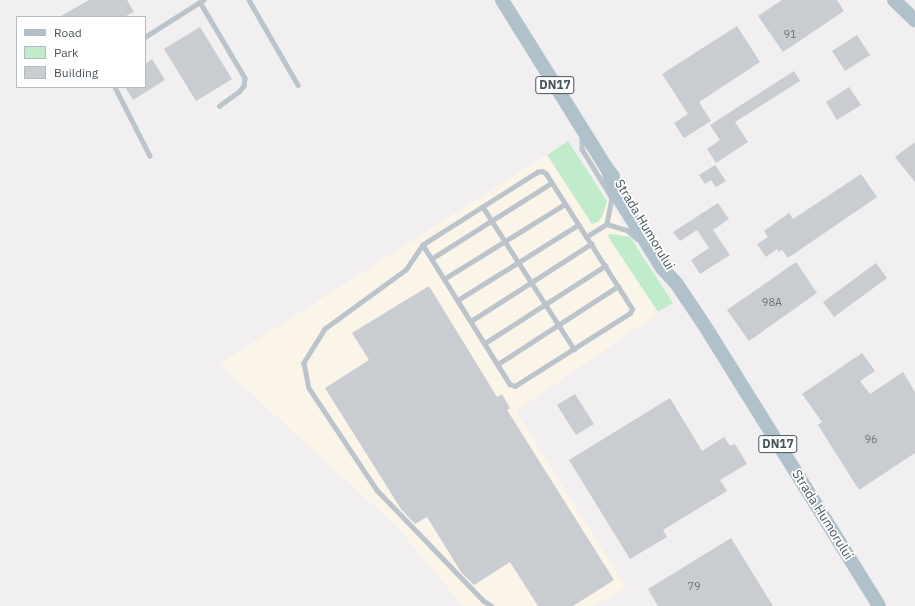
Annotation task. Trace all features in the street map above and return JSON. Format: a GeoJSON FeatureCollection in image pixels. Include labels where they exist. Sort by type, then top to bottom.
{"type":"FeatureCollection","features":[{"type":"Feature","properties":{"kind":"main road","name":"Strada Humorului"},"geometry":{"type":"LineString","coordinates":[[502,0],[608,170],[619,181],[670,263],[676,283],[879,606]]}},
{"type":"Feature","properties":{"kind":"main road"},"geometry":{"type":"LineString","coordinates":[[894,0],[915,20]]}},
{"type":"Feature","properties":{"kind":"main road","name":"Strada Humorului"},"geometry":{"type":"LineString","coordinates":[[608,170],[613,188],[656,265],[676,283]]}},
{"type":"Feature","properties":{"kind":"lane"},"geometry":{"type":"LineString","coordinates":[[249,0],[298,85]]}},
{"type":"Feature","properties":{"kind":"lane"},"geometry":{"type":"LineString","coordinates":[[146,36],[201,1],[245,78],[244,86],[239,92],[220,106]]}},
{"type":"Feature","properties":{"kind":"lane"},"geometry":{"type":"LineString","coordinates":[[116,88],[150,156]]}},
{"type":"Feature","properties":{"kind":"lane"},"geometry":{"type":"LineString","coordinates":[[582,127],[582,149],[612,198],[607,224],[586,238]]}},
{"type":"Feature","properties":{"kind":"lane"},"geometry":{"type":"LineString","coordinates":[[423,245],[510,384],[515,386],[630,313],[632,309],[546,174],[543,172],[538,172],[423,245],[406,270],[325,329],[304,363],[309,388],[377,490],[484,601],[492,606]]}},
{"type":"Feature","properties":{"kind":"lane"},"geometry":{"type":"LineString","coordinates":[[431,259],[551,183]]}},
{"type":"Feature","properties":{"kind":"lane"},"geometry":{"type":"LineString","coordinates":[[444,280],[565,204]]}},
{"type":"Feature","properties":{"kind":"lane"},"geometry":{"type":"LineString","coordinates":[[483,207],[574,349]]}},
{"type":"Feature","properties":{"kind":"lane"},"geometry":{"type":"LineString","coordinates":[[607,224],[626,230],[640,244]]}},
{"type":"Feature","properties":{"kind":"lane"},"geometry":{"type":"LineString","coordinates":[[458,300],[578,225]]}},
{"type":"Feature","properties":{"kind":"lane"},"geometry":{"type":"LineString","coordinates":[[471,322],[591,244]]}},
{"type":"Feature","properties":{"kind":"lane"},"geometry":{"type":"LineString","coordinates":[[485,343],[606,266]]}},
{"type":"Feature","properties":{"kind":"lane"},"geometry":{"type":"LineString","coordinates":[[498,364],[618,286]]}},
{"type":"Feature","properties":{"kind":"shaded area"},"geometry":{"type":"Polygon","coordinates":[[[568,141],[673,303],[516,411],[626,587],[593,606],[463,606],[396,526],[219,364],[568,141]]]}},
{"type":"Feature","properties":{"kind":"green space"},"geometry":{"type":"Polygon","coordinates":[[[568,141],[607,201],[603,215],[598,222],[592,224],[547,155],[568,141]]]}},
{"type":"Feature","properties":{"kind":"green space"},"geometry":{"type":"Polygon","coordinates":[[[612,234],[630,237],[673,303],[658,312],[607,235],[612,234]]]}},
{"type":"Feature","properties":{"kind":"building"},"geometry":{"type":"Polygon","coordinates":[[[89,0],[127,0],[134,12],[126,16],[61,16],[89,0]]]}},
{"type":"Feature","properties":{"kind":"building"},"geometry":{"type":"Polygon","coordinates":[[[782,0],[837,0],[844,11],[783,52],[758,16],[782,0]]]}},
{"type":"Feature","properties":{"kind":"building"},"geometry":{"type":"Polygon","coordinates":[[[737,26],[760,62],[699,102],[711,121],[684,138],[674,123],[688,114],[662,74],[737,26]]]}},
{"type":"Feature","properties":{"kind":"building"},"geometry":{"type":"Polygon","coordinates":[[[200,27],[232,79],[196,101],[164,49],[200,27]]]}},
{"type":"Feature","properties":{"kind":"building"},"geometry":{"type":"Polygon","coordinates":[[[857,35],[870,55],[845,71],[832,51],[857,35]]]}},
{"type":"Feature","properties":{"kind":"building"},"geometry":{"type":"Polygon","coordinates":[[[152,59],[165,80],[133,100],[126,88],[146,88],[146,63],[152,59]]]}},
{"type":"Feature","properties":{"kind":"building"},"geometry":{"type":"Polygon","coordinates":[[[794,71],[800,81],[735,122],[748,142],[716,163],[707,149],[720,140],[710,125],[794,71]]]}},
{"type":"Feature","properties":{"kind":"building"},"geometry":{"type":"Polygon","coordinates":[[[849,87],[861,105],[837,120],[826,102],[849,87]]]}},
{"type":"Feature","properties":{"kind":"building"},"geometry":{"type":"Polygon","coordinates":[[[915,142],[915,182],[895,157],[915,142]]]}},
{"type":"Feature","properties":{"kind":"building"},"geometry":{"type":"Polygon","coordinates":[[[715,165],[726,181],[716,187],[711,180],[705,184],[699,175],[715,165]]]}},
{"type":"Feature","properties":{"kind":"building"},"geometry":{"type":"Polygon","coordinates":[[[861,174],[877,197],[788,258],[782,250],[779,252],[777,249],[766,257],[757,244],[768,237],[764,231],[789,213],[793,219],[861,174]]]}},
{"type":"Feature","properties":{"kind":"building"},"geometry":{"type":"Polygon","coordinates":[[[718,203],[729,219],[713,230],[730,255],[700,274],[691,260],[709,248],[697,230],[680,241],[673,232],[718,203]]]}},
{"type":"Feature","properties":{"kind":"building"},"geometry":{"type":"Polygon","coordinates":[[[796,262],[817,293],[749,341],[727,310],[796,262]]]}},
{"type":"Feature","properties":{"kind":"building"},"geometry":{"type":"Polygon","coordinates":[[[876,263],[887,278],[834,317],[823,302],[876,263]]]}},
{"type":"Feature","properties":{"kind":"building"},"geometry":{"type":"Polygon","coordinates":[[[429,286],[497,397],[502,394],[510,408],[507,410],[614,580],[573,606],[538,606],[510,562],[474,585],[461,572],[427,517],[415,524],[401,509],[325,388],[369,360],[352,333],[429,286]]]}},
{"type":"Feature","properties":{"kind":"building"},"geometry":{"type":"Polygon","coordinates":[[[862,353],[875,371],[860,381],[870,394],[903,372],[915,392],[915,453],[859,490],[818,425],[822,422],[802,394],[862,353]]]}},
{"type":"Feature","properties":{"kind":"building"},"geometry":{"type":"Polygon","coordinates":[[[575,394],[594,424],[576,435],[557,405],[575,394]]]}},
{"type":"Feature","properties":{"kind":"building"},"geometry":{"type":"Polygon","coordinates":[[[670,398],[702,451],[724,437],[730,446],[735,444],[747,464],[720,480],[727,491],[663,530],[667,537],[630,559],[569,460],[670,398]]]}},
{"type":"Feature","properties":{"kind":"building"},"geometry":{"type":"Polygon","coordinates":[[[731,538],[773,606],[658,606],[648,589],[731,538]]]}}]}
